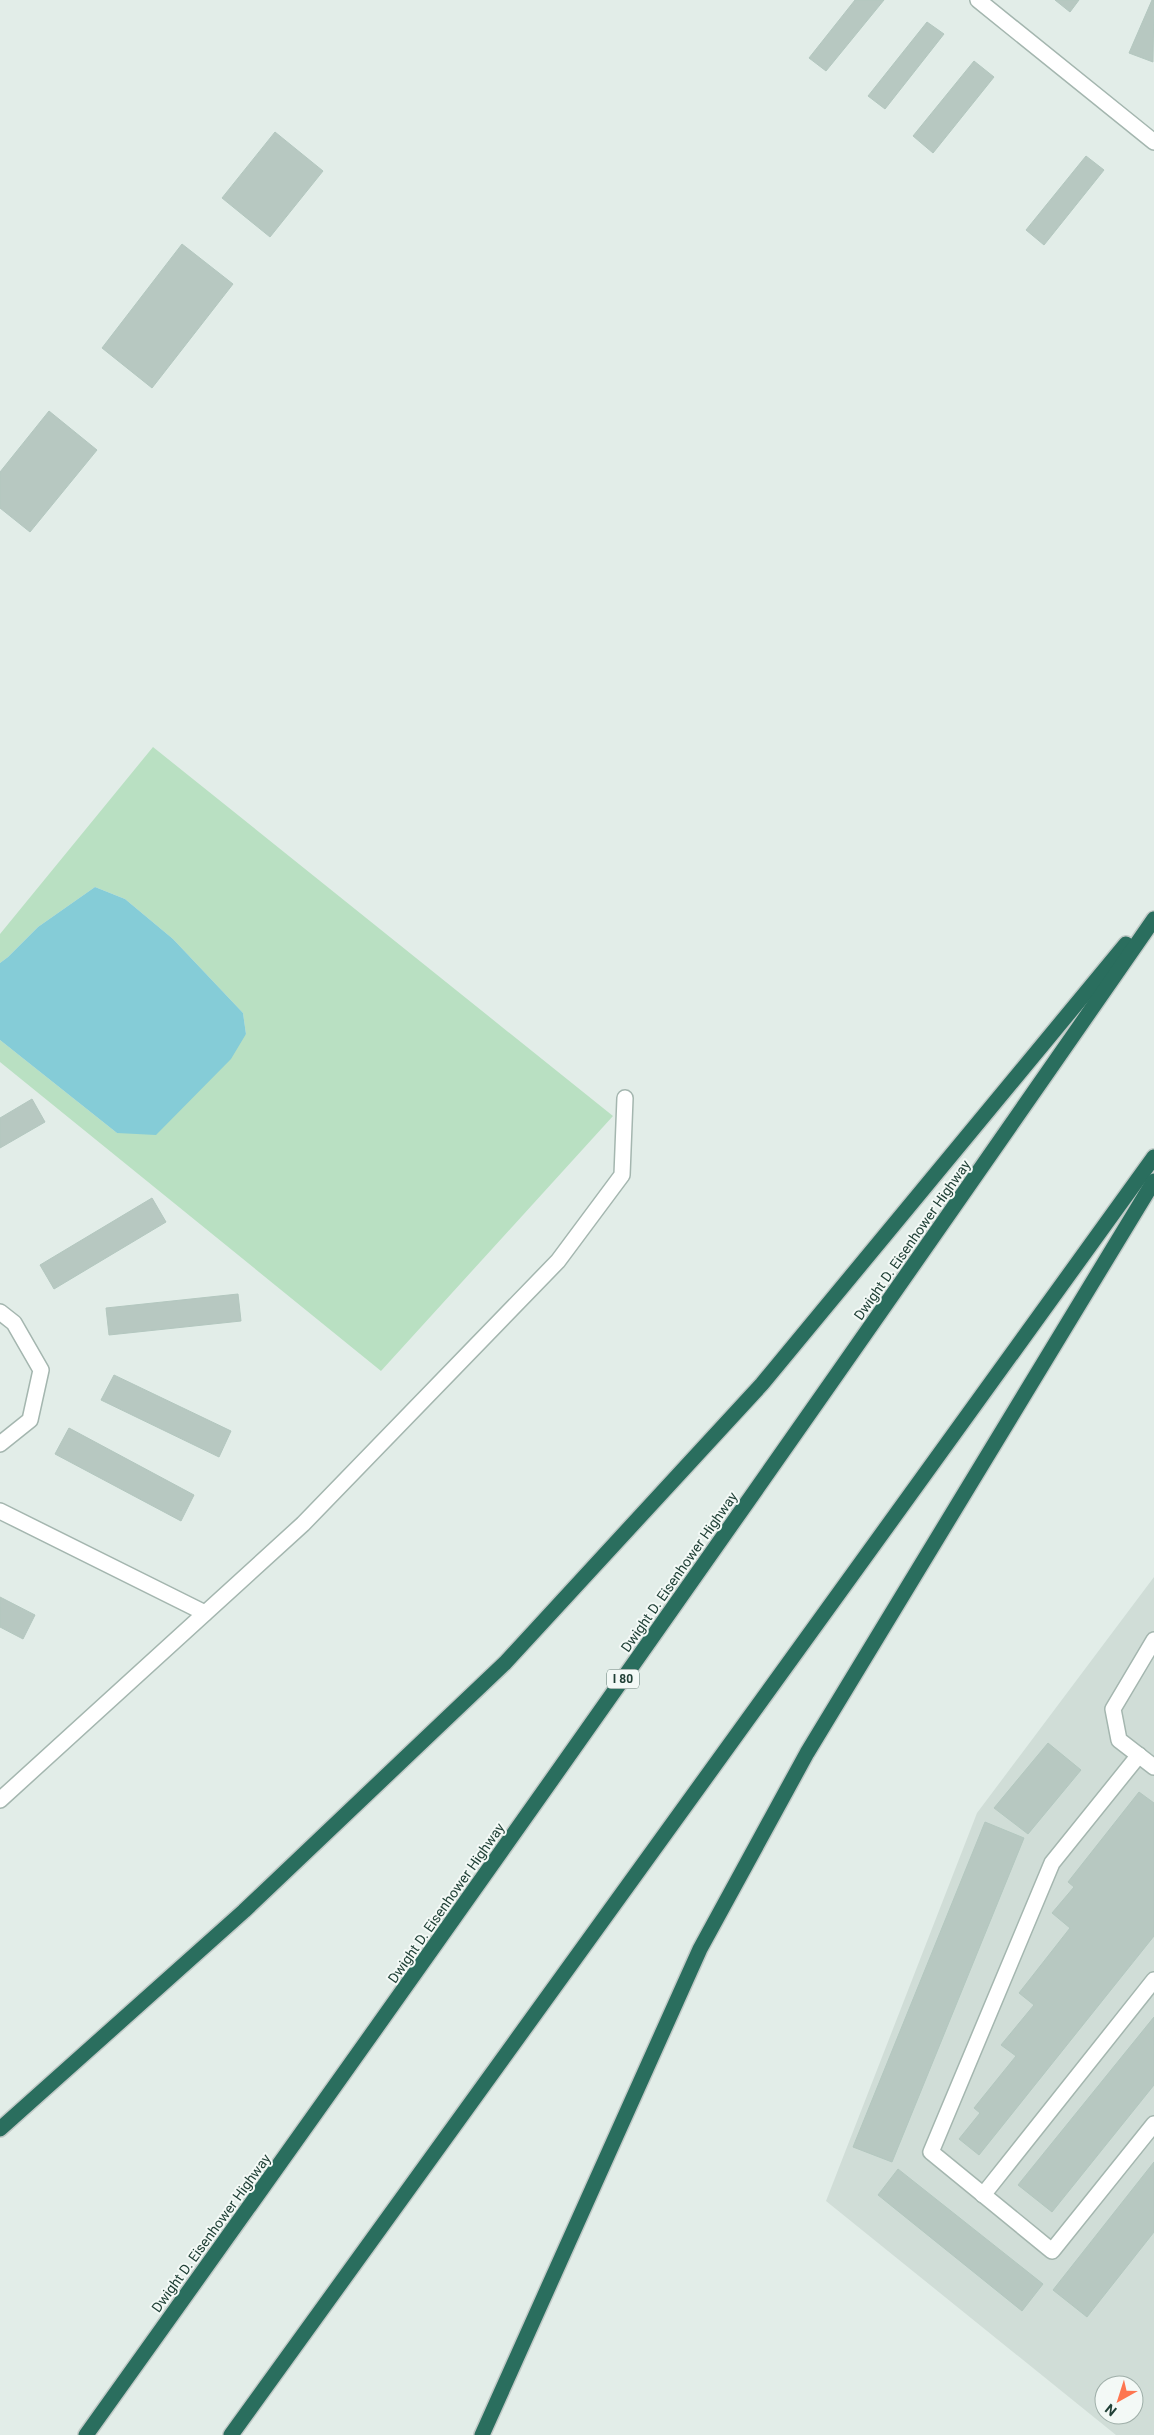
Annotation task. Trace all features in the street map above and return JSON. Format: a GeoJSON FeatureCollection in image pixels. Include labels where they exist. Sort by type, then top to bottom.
{"type":"FeatureCollection","features":[{"type":"Feature","properties":{"kind":"highway"},"geometry":{"type":"LineString","coordinates":[[0,2129],[244,1911],[505,1663],[762,1384],[1154,910]]}},
{"type":"Feature","properties":{"kind":"highway","name":"Dwight D. Eisenhower Highway"},"geometry":{"type":"LineString","coordinates":[[86,2435],[369,2040],[793,1438],[1154,919]]}},
{"type":"Feature","properties":{"kind":"highway"},"geometry":{"type":"LineString","coordinates":[[231,2435],[1154,1158]]}},
{"type":"Feature","properties":{"kind":"highway"},"geometry":{"type":"LineString","coordinates":[[482,2435],[700,1949],[807,1753],[1154,1181]]}},
{"type":"Feature","properties":{"kind":"lane"},"geometry":{"type":"LineString","coordinates":[[978,0],[1154,142]]}},
{"type":"Feature","properties":{"kind":"lane"},"geometry":{"type":"LineString","coordinates":[[0,1800],[303,1524],[558,1262],[622,1175],[625,1098]]}},
{"type":"Feature","properties":{"kind":"lane"},"geometry":{"type":"LineString","coordinates":[[0,1312],[14,1323],[41,1370],[30,1420],[0,1444]]}},
{"type":"Feature","properties":{"kind":"lane"},"geometry":{"type":"LineString","coordinates":[[0,1511],[205,1613]]}},
{"type":"Feature","properties":{"kind":"lane"},"geometry":{"type":"LineString","coordinates":[[1154,1640],[1150,1658],[1113,1709],[1119,1740],[1154,1767]]}},
{"type":"Feature","properties":{"kind":"lane"},"geometry":{"type":"LineString","coordinates":[[1139,1755],[1052,1862],[931,2152],[1052,2251],[1154,2124]]}},
{"type":"Feature","properties":{"kind":"lane"},"geometry":{"type":"LineString","coordinates":[[983,2195],[1154,1980]]}},
{"type":"Feature","properties":{"kind":"shaded area"},"geometry":{"type":"Polygon","coordinates":[[[1154,1577],[1154,2435],[1116,2435],[1104,2425],[1144,2425],[1144,2375],[1094,2375],[1094,2417],[826,2201],[977,1813],[1154,1577]]]}},
{"type":"Feature","properties":{"kind":"green space"},"geometry":{"type":"Polygon","coordinates":[[[153,747],[613,1116],[381,1371],[0,1062],[0,1040],[117,1133],[246,1034],[243,1013],[173,939],[125,899],[95,887],[38,927],[0,963],[0,934],[153,747]]]}},
{"type":"Feature","properties":{"kind":"water"},"geometry":{"type":"Polygon","coordinates":[[[95,887],[125,899],[173,939],[243,1013],[246,1034],[231,1059],[156,1135],[117,1133],[0,1040],[0,963],[38,927],[95,887]]]}},
{"type":"Feature","properties":{"kind":"building"},"geometry":{"type":"Polygon","coordinates":[[[855,0],[884,0],[826,71],[809,58],[855,0]]]}},
{"type":"Feature","properties":{"kind":"building"},"geometry":{"type":"Polygon","coordinates":[[[1055,0],[1079,0],[1070,12],[1055,0]]]}},
{"type":"Feature","properties":{"kind":"building"},"geometry":{"type":"Polygon","coordinates":[[[1152,0],[1154,0],[1153,62],[1129,53],[1152,0]]]}},
{"type":"Feature","properties":{"kind":"building"},"geometry":{"type":"Polygon","coordinates":[[[927,22],[944,34],[885,109],[868,96],[927,22]]]}},
{"type":"Feature","properties":{"kind":"building"},"geometry":{"type":"Polygon","coordinates":[[[974,61],[994,77],[933,153],[913,136],[974,61]]]}},
{"type":"Feature","properties":{"kind":"building"},"geometry":{"type":"Polygon","coordinates":[[[275,132],[323,171],[270,237],[222,198],[275,132]]]}},
{"type":"Feature","properties":{"kind":"building"},"geometry":{"type":"Polygon","coordinates":[[[1086,156],[1104,170],[1044,245],[1026,230],[1086,156]]]}},
{"type":"Feature","properties":{"kind":"building"},"geometry":{"type":"Polygon","coordinates":[[[182,244],[233,284],[152,388],[102,348],[182,244]]]}},
{"type":"Feature","properties":{"kind":"building"},"geometry":{"type":"Polygon","coordinates":[[[49,411],[97,450],[30,532],[0,508],[0,472],[49,411]]]}},
{"type":"Feature","properties":{"kind":"building"},"geometry":{"type":"Polygon","coordinates":[[[32,1099],[45,1122],[0,1148],[0,1118],[32,1099]]]}},
{"type":"Feature","properties":{"kind":"building"},"geometry":{"type":"Polygon","coordinates":[[[152,1198],[166,1222],[54,1289],[40,1265],[152,1198]]]}},
{"type":"Feature","properties":{"kind":"building"},"geometry":{"type":"Polygon","coordinates":[[[238,1294],[241,1321],[109,1335],[106,1308],[238,1294]]]}},
{"type":"Feature","properties":{"kind":"building"},"geometry":{"type":"Polygon","coordinates":[[[114,1375],[231,1431],[219,1457],[101,1400],[114,1375]]]}},
{"type":"Feature","properties":{"kind":"building"},"geometry":{"type":"Polygon","coordinates":[[[69,1428],[194,1495],[181,1521],[55,1454],[69,1428]]]}},
{"type":"Feature","properties":{"kind":"building"},"geometry":{"type":"Polygon","coordinates":[[[0,1597],[35,1615],[23,1639],[0,1627],[0,1597]]]}},
{"type":"Feature","properties":{"kind":"building"},"geometry":{"type":"Polygon","coordinates":[[[1048,1743],[1081,1770],[1028,1834],[994,1808],[1048,1743]]]}},
{"type":"Feature","properties":{"kind":"building"},"geometry":{"type":"Polygon","coordinates":[[[1139,1792],[1154,1803],[1154,1936],[979,2155],[959,2139],[980,2113],[974,2108],[1016,2056],[1001,2045],[1034,2005],[1019,1993],[1070,1928],[1052,1913],[1074,1887],[1068,1882],[1139,1792]]]}},
{"type":"Feature","properties":{"kind":"building"},"geometry":{"type":"Polygon","coordinates":[[[985,1822],[1024,1838],[892,2162],[853,2147],[985,1822]]]}},
{"type":"Feature","properties":{"kind":"building"},"geometry":{"type":"Polygon","coordinates":[[[1154,2017],[1154,2085],[1052,2212],[1018,2185],[1154,2017]]]}},
{"type":"Feature","properties":{"kind":"building"},"geometry":{"type":"Polygon","coordinates":[[[1154,2162],[1154,2232],[1087,2317],[1053,2290],[1154,2162]]]}},
{"type":"Feature","properties":{"kind":"building"},"geometry":{"type":"Polygon","coordinates":[[[898,2169],[1043,2284],[1022,2311],[878,2195],[898,2169]]]}}]}
